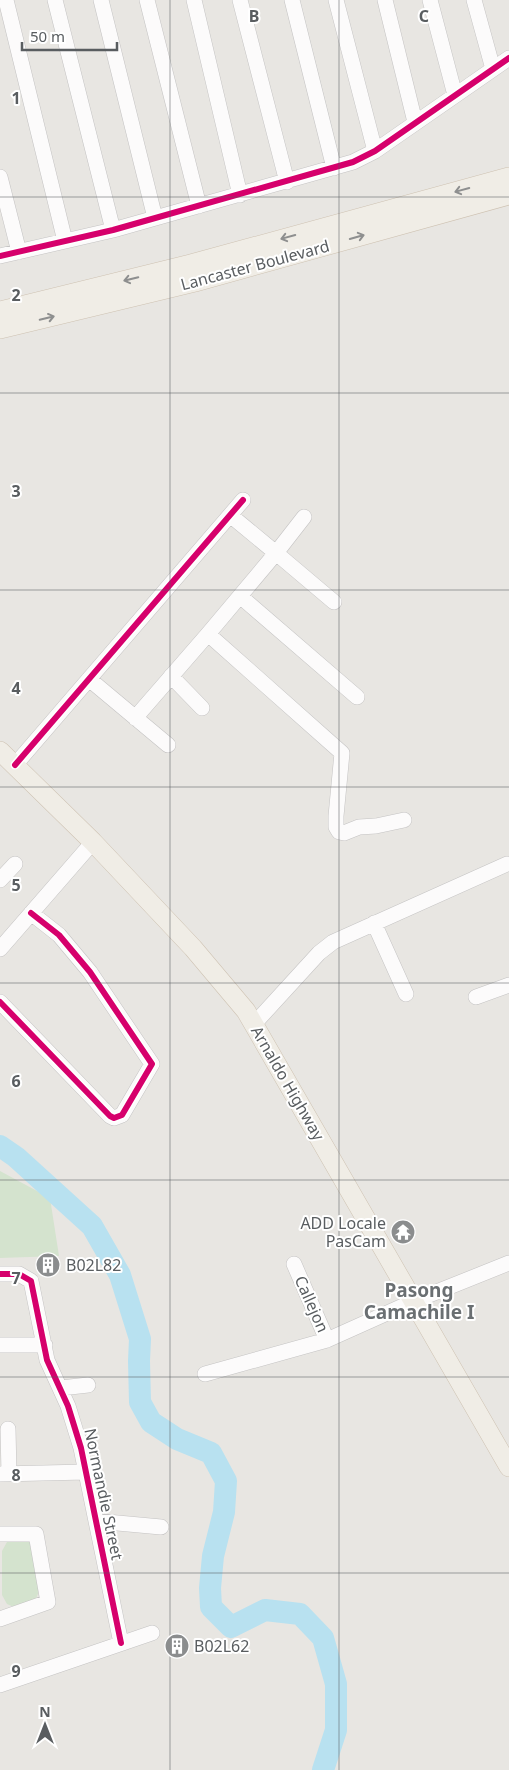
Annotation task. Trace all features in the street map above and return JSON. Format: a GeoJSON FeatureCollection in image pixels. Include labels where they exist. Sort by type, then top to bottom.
{"type":"FeatureCollection","features":[{"type":"Feature","properties":{"kind":"main road","name":"Lancaster Boulevard"},"geometry":{"type":"LineString","coordinates":[[0,311],[191,264],[509,177]]}},
{"type":"Feature","properties":{"kind":"main road","name":"Lancaster Boulevard"},"geometry":{"type":"LineString","coordinates":[[0,329],[195,282],[509,195]]}},
{"type":"Feature","properties":{"kind":"main road","name":"Arnaldo Highway"},"geometry":{"type":"LineString","coordinates":[[0,751],[93,842],[193,948],[250,1017],[509,1467]]}},
{"type":"Feature","properties":{"kind":"street"},"geometry":{"type":"LineString","coordinates":[[6,0],[65,241]]}},
{"type":"Feature","properties":{"kind":"street"},"geometry":{"type":"LineString","coordinates":[[55,0],[113,230]]}},
{"type":"Feature","properties":{"kind":"street"},"geometry":{"type":"LineString","coordinates":[[101,0],[155,218]]}},
{"type":"Feature","properties":{"kind":"street"},"geometry":{"type":"LineString","coordinates":[[147,0],[199,206]]}},
{"type":"Feature","properties":{"kind":"street"},"geometry":{"type":"LineString","coordinates":[[194,0],[240,195]]}},
{"type":"Feature","properties":{"kind":"street"},"geometry":{"type":"LineString","coordinates":[[240,0],[287,182]]}},
{"type":"Feature","properties":{"kind":"street"},"geometry":{"type":"LineString","coordinates":[[292,0],[334,168]]}},
{"type":"Feature","properties":{"kind":"street"},"geometry":{"type":"LineString","coordinates":[[336,0],[375,151]]}},
{"type":"Feature","properties":{"kind":"street"},"geometry":{"type":"LineString","coordinates":[[385,0],[416,122]]}},
{"type":"Feature","properties":{"kind":"street"},"geometry":{"type":"LineString","coordinates":[[430,0],[455,95]]}},
{"type":"Feature","properties":{"kind":"street"},"geometry":{"type":"LineString","coordinates":[[474,0],[492,69]]}},
{"type":"Feature","properties":{"kind":"street"},"geometry":{"type":"LineString","coordinates":[[0,256],[113,230],[353,162],[375,151],[509,58]]}},
{"type":"Feature","properties":{"kind":"street"},"geometry":{"type":"LineString","coordinates":[[0,177],[19,252]]}},
{"type":"Feature","properties":{"kind":"street"},"geometry":{"type":"LineString","coordinates":[[15,765],[243,500]]}},
{"type":"Feature","properties":{"kind":"street"},"geometry":{"type":"LineString","coordinates":[[230,515],[334,602]]}},
{"type":"Feature","properties":{"kind":"street"},"geometry":{"type":"LineString","coordinates":[[135,718],[240,596],[304,517]]}},
{"type":"Feature","properties":{"kind":"street"},"geometry":{"type":"LineString","coordinates":[[240,596],[357,697]]}},
{"type":"Feature","properties":{"kind":"street"},"geometry":{"type":"LineString","coordinates":[[208,634],[342,753],[336,816],[336,826],[339,832],[344,833],[359,827],[376,826],[404,820]]}},
{"type":"Feature","properties":{"kind":"street"},"geometry":{"type":"LineString","coordinates":[[171,676],[202,708]]}},
{"type":"Feature","properties":{"kind":"street"},"geometry":{"type":"LineString","coordinates":[[89,679],[168,745]]}},
{"type":"Feature","properties":{"kind":"street"},"geometry":{"type":"LineString","coordinates":[[0,949],[93,842]]}},
{"type":"Feature","properties":{"kind":"street"},"geometry":{"type":"LineString","coordinates":[[0,880],[15,864]]}},
{"type":"Feature","properties":{"kind":"street"},"geometry":{"type":"LineString","coordinates":[[250,1017],[333,942],[506,864]]}},
{"type":"Feature","properties":{"kind":"street"},"geometry":{"type":"LineString","coordinates":[[0,1002],[110,1116],[114,1118],[122,1115],[152,1064],[90,972],[59,935],[31,913]]}},
{"type":"Feature","properties":{"kind":"street"},"geometry":{"type":"LineString","coordinates":[[374,923],[406,994]]}},
{"type":"Feature","properties":{"kind":"street"},"geometry":{"type":"LineString","coordinates":[[476,997],[509,985]]}},
{"type":"Feature","properties":{"kind":"street","name":"Callejon"},"geometry":{"type":"LineString","coordinates":[[294,1264],[327,1340],[414,1301],[509,1263]]}},
{"type":"Feature","properties":{"kind":"street","name":"Normandie Street"},"geometry":{"type":"LineString","coordinates":[[0,1274],[19,1274],[31,1281],[47,1360],[61,1388],[76,1426],[122,1643]]}},
{"type":"Feature","properties":{"kind":"street"},"geometry":{"type":"LineString","coordinates":[[205,1374],[327,1340]]}},
{"type":"Feature","properties":{"kind":"street"},"geometry":{"type":"LineString","coordinates":[[0,1345],[45,1345]]}},
{"type":"Feature","properties":{"kind":"street"},"geometry":{"type":"LineString","coordinates":[[61,1388],[88,1385]]}},
{"type":"Feature","properties":{"kind":"street"},"geometry":{"type":"LineString","coordinates":[[5,1436],[5,1474],[86,1472]]}},
{"type":"Feature","properties":{"kind":"street"},"geometry":{"type":"LineString","coordinates":[[96,1521],[161,1526]]}},
{"type":"Feature","properties":{"kind":"street"},"geometry":{"type":"LineString","coordinates":[[0,1534],[36,1534],[48,1602],[0,1619]]}},
{"type":"Feature","properties":{"kind":"street"},"geometry":{"type":"LineString","coordinates":[[0,1676],[0,1685],[152,1632]]}},
{"type":"Feature","properties":{"kind":"green space"},"geometry":{"type":"Polygon","coordinates":[[[0,1171],[50,1198],[59,1256],[0,1258],[0,1171]]]}},
{"type":"Feature","properties":{"kind":"green space"},"geometry":{"type":"Polygon","coordinates":[[[11,1538],[27,1539],[31,1542],[39,1591],[35,1601],[16,1608],[7,1604],[2,1595],[2,1551],[11,1538]]]}},
{"type":"Feature","properties":{"kind":"waterway"},"geometry":{"type":"LineString","coordinates":[[0,1146],[16,1157],[92,1226],[120,1275],[140,1339],[140,1402],[151,1422],[177,1439],[211,1453],[226,1481],[224,1512],[213,1556],[210,1588],[211,1607],[231,1627],[265,1610],[300,1614],[323,1638],[336,1684],[336,1730],[323,1770]]}},
{"type":"Feature","properties":{"kind":"cycle path"},"geometry":{"type":"LineString","coordinates":[[0,256],[113,230],[353,162],[375,151],[509,58]]}},
{"type":"Feature","properties":{"kind":"cycle path"},"geometry":{"type":"LineString","coordinates":[[15,765],[243,500]]}},
{"type":"Feature","properties":{"kind":"cycle path"},"geometry":{"type":"LineString","coordinates":[[0,1002],[110,1116],[114,1118],[122,1115],[152,1064],[90,972],[59,935],[31,913]]}},
{"type":"Feature","properties":{"kind":"cycle path"},"geometry":{"type":"LineString","coordinates":[[0,1274],[19,1274],[31,1281],[47,1360],[68,1406],[81,1448],[121,1643]]}},
{"type":"Feature","properties":{"kind":"place","name":"ADD Locale PasCam"},"geometry":{"type":"Point","coordinates":[403,1232]}},
{"type":"Feature","properties":{"kind":"place","name":"B02L82"},"geometry":{"type":"Point","coordinates":[48,1265]}},
{"type":"Feature","properties":{"kind":"place","name":"B02L62"},"geometry":{"type":"Point","coordinates":[177,1646]}},
{"type":"Feature","properties":{"kind":"district","name":"Pasong Camachile I"},"geometry":{"type":"Point","coordinates":[419,1301]}}]}
